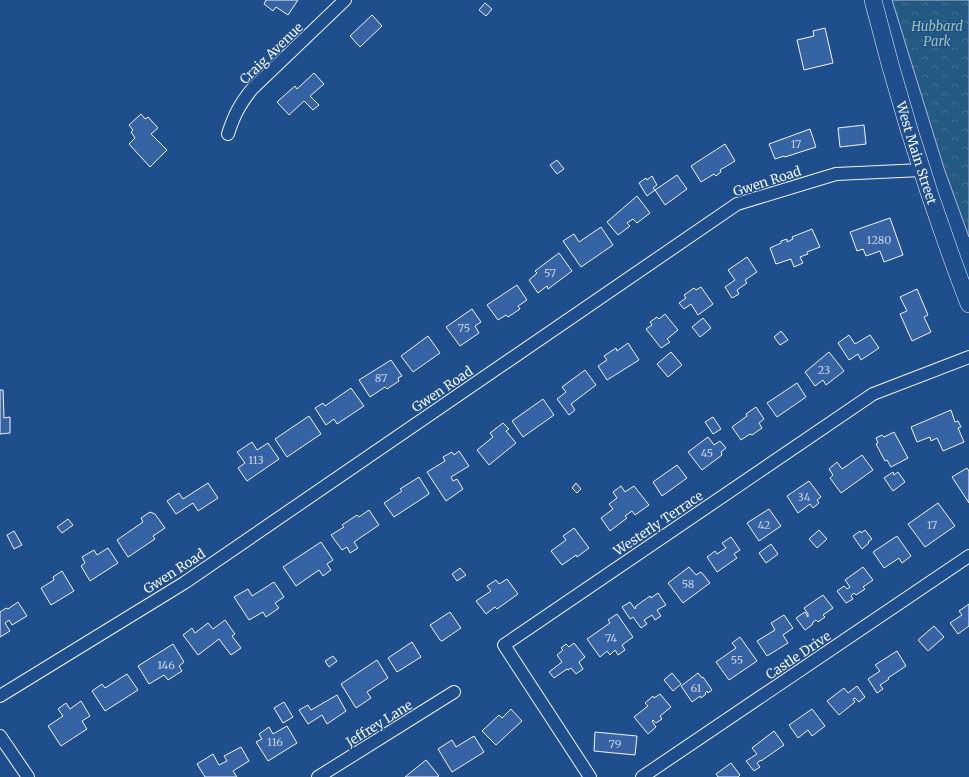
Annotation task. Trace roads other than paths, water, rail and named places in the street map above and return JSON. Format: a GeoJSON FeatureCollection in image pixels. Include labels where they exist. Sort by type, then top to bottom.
{"type":"FeatureCollection","features":[{"type":"Feature","properties":{"kind":"main road","name":"West Main Street"},"geometry":{"type":"LineString","coordinates":[[873,0],[901,104],[942,229],[969,304]]}},
{"type":"Feature","properties":{"kind":"street","name":"Craig Avenue"},"geometry":{"type":"LineString","coordinates":[[228,134],[233,117],[241,103],[252,89],[345,0]]}},
{"type":"Feature","properties":{"kind":"street","name":"Gwen Road"},"geometry":{"type":"LineString","coordinates":[[0,696],[184,583],[737,204],[836,174],[922,170]]}},
{"type":"Feature","properties":{"kind":"street","name":"Westerly Terrace"},"geometry":{"type":"LineString","coordinates":[[590,777],[504,645],[873,394],[969,358]]}},
{"type":"Feature","properties":{"kind":"street","name":"Castle Drive"},"geometry":{"type":"LineString","coordinates":[[642,777],[969,556]]}},
{"type":"Feature","properties":{"kind":"street","name":"Jeffrey Lane"},"geometry":{"type":"LineString","coordinates":[[318,777],[454,692]]}},
{"type":"Feature","properties":{"kind":"street"},"geometry":{"type":"LineString","coordinates":[[0,736],[28,777]]}},
{"type":"Feature","properties":{"kind":"park label","name":"Hubbard Park"},"geometry":{"type":"Point","coordinates":[937,34]}}]}
